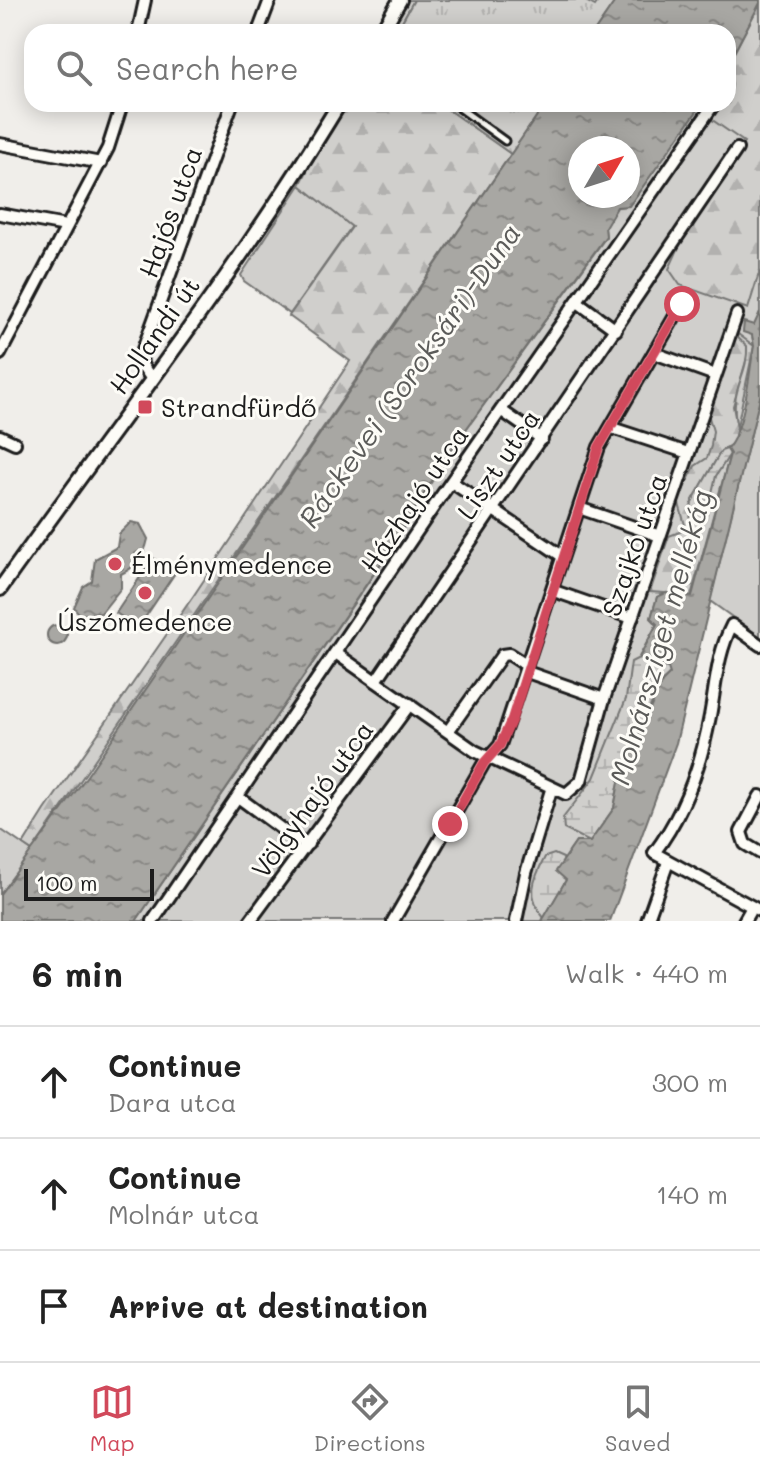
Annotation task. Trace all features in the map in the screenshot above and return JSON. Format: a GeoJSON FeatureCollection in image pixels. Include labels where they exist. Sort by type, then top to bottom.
{"type":"FeatureCollection","features":[{"type":"Feature","properties":{"kind":"street"},"geometry":{"type":"LineString","coordinates":[[140,24],[145,0]]}},
{"type":"Feature","properties":{"kind":"street"},"geometry":{"type":"LineString","coordinates":[[261,24],[270,0]]}},
{"type":"Feature","properties":{"kind":"street"},"geometry":{"type":"LineString","coordinates":[[386,24],[400,0]]}},
{"type":"Feature","properties":{"kind":"street"},"geometry":{"type":"LineString","coordinates":[[0,354],[101,163],[119,112]]}},
{"type":"Feature","properties":{"kind":"street","name":"Hajós utca"},"geometry":{"type":"LineString","coordinates":[[151,378],[142,365],[141,355],[229,112]]}},
{"type":"Feature","properties":{"kind":"street","name":"Hollandi út"},"geometry":{"type":"LineString","coordinates":[[0,589],[308,154],[334,112]]}},
{"type":"Feature","properties":{"kind":"street","name":"Házhajó utca"},"geometry":{"type":"LineString","coordinates":[[153,921],[709,112]]}},
{"type":"Feature","properties":{"kind":"street"},"geometry":{"type":"LineString","coordinates":[[0,144],[101,163]]}},
{"type":"Feature","properties":{"kind":"street","name":"Liszt utca"},"geometry":{"type":"LineString","coordinates":[[376,681],[737,149]]}},
{"type":"Feature","properties":{"kind":"street"},"geometry":{"type":"LineString","coordinates":[[0,214],[66,226]]}},
{"type":"Feature","properties":{"kind":"street"},"geometry":{"type":"LineString","coordinates":[[579,303],[616,330]]}},
{"type":"Feature","properties":{"kind":"street"},"geometry":{"type":"LineString","coordinates":[[393,921],[489,757],[500,745],[512,719],[599,447],[682,304]]}},
{"type":"Feature","properties":{"kind":"street","name":"Szajkó utca"},"geometry":{"type":"LineString","coordinates":[[551,790],[566,794],[581,781],[604,699],[737,314]]}},
{"type":"Feature","properties":{"kind":"street"},"geometry":{"type":"LineString","coordinates":[[654,353],[715,375]]}},
{"type":"Feature","properties":{"kind":"street"},"geometry":{"type":"LineString","coordinates":[[502,411],[542,439]]}},
{"type":"Feature","properties":{"kind":"street"},"geometry":{"type":"LineString","coordinates":[[612,428],[688,453]]}},
{"type":"Feature","properties":{"kind":"street"},"geometry":{"type":"LineString","coordinates":[[0,436],[15,443]]}},
{"type":"Feature","properties":{"kind":"street"},"geometry":{"type":"LineString","coordinates":[[453,483],[562,556]]}},
{"type":"Feature","properties":{"kind":"street"},"geometry":{"type":"LineString","coordinates":[[579,508],[660,536]]}},
{"type":"Feature","properties":{"kind":"street"},"geometry":{"type":"LineString","coordinates":[[554,591],[632,618]]}},
{"type":"Feature","properties":{"kind":"street"},"geometry":{"type":"LineString","coordinates":[[744,921],[756,909],[654,853],[676,822],[691,790],[710,720],[717,664],[732,625],[760,645]]}},
{"type":"Feature","properties":{"kind":"street"},"geometry":{"type":"LineString","coordinates":[[337,654],[475,751],[551,790],[526,873],[516,921]]}},
{"type":"Feature","properties":{"kind":"street"},"geometry":{"type":"LineString","coordinates":[[449,730],[502,655],[509,654],[526,669],[604,699]]}},
{"type":"Feature","properties":{"kind":"street","name":"Völgyhajó utca"},"geometry":{"type":"LineString","coordinates":[[250,921],[410,704]]}},
{"type":"Feature","properties":{"kind":"street"},"geometry":{"type":"LineString","coordinates":[[760,796],[741,832],[745,844],[760,853]]}},
{"type":"Feature","properties":{"kind":"street"},"geometry":{"type":"LineString","coordinates":[[238,797],[295,839],[308,844]]}},
{"type":"Feature","properties":{"kind":"street"},"geometry":{"type":"LineString","coordinates":[[647,921],[668,862]]}},
{"type":"Feature","properties":{"kind":"lane"},"geometry":{"type":"LineString","coordinates":[[465,112],[505,141]]}},
{"type":"Feature","properties":{"kind":"green space"},"geometry":{"type":"Polygon","coordinates":[[[398,0],[414,0],[400,24],[384,24],[398,0]]]}},
{"type":"Feature","properties":{"kind":"green space"},"geometry":{"type":"Polygon","coordinates":[[[414,0],[584,0],[595,6],[599,0],[616,0],[600,24],[400,24],[414,0]]]}},
{"type":"Feature","properties":{"kind":"green space"},"geometry":{"type":"Polygon","coordinates":[[[760,3],[760,312],[752,335],[754,346],[730,454],[691,596],[666,593],[657,624],[639,657],[590,842],[576,842],[569,852],[566,880],[542,921],[136,921],[385,558],[451,450],[606,237],[605,228],[616,208],[640,208],[640,190],[696,112],[736,112],[736,49],[760,3]]]}},
{"type":"Feature","properties":{"kind":"green space"},"geometry":{"type":"Polygon","coordinates":[[[760,3],[760,270],[748,309],[680,285],[669,269],[680,245],[744,142],[711,119],[717,112],[736,112],[736,49],[760,3]]]}},
{"type":"Feature","properties":{"kind":"green space"},"geometry":{"type":"Polygon","coordinates":[[[337,112],[451,112],[511,154],[32,851],[23,845],[45,810],[194,595],[350,361],[289,316],[352,227],[300,185],[337,112]]]}},
{"type":"Feature","properties":{"kind":"green space"},"geometry":{"type":"Polygon","coordinates":[[[451,112],[540,112],[511,154],[451,112]]]}},
{"type":"Feature","properties":{"kind":"green space"},"geometry":{"type":"Polygon","coordinates":[[[300,185],[352,226],[290,314],[244,281],[241,275],[300,185]]]}},
{"type":"Feature","properties":{"kind":"green space"},"geometry":{"type":"Polygon","coordinates":[[[738,334],[754,346],[737,427],[735,403],[747,356],[747,346],[737,337],[738,334]]]}},
{"type":"Feature","properties":{"kind":"green space"},"geometry":{"type":"Polygon","coordinates":[[[737,337],[747,345],[748,354],[733,406],[737,427],[733,443],[721,451],[692,502],[685,590],[679,594],[650,592],[669,536],[682,531],[685,525],[678,500],[695,466],[707,458],[713,431],[708,414],[733,339],[737,337]]]}},
{"type":"Feature","properties":{"kind":"green space"},"geometry":{"type":"Polygon","coordinates":[[[760,397],[760,637],[710,601],[760,397]]]}},
{"type":"Feature","properties":{"kind":"green space"},"geometry":{"type":"Polygon","coordinates":[[[727,449],[730,454],[716,476],[706,518],[695,532],[695,558],[686,559],[692,502],[721,451],[727,449]]]}},
{"type":"Feature","properties":{"kind":"green space"},"geometry":{"type":"Polygon","coordinates":[[[666,593],[670,674],[661,682],[620,777],[614,808],[590,842],[564,829],[563,818],[594,778],[626,699],[631,662],[639,658],[657,624],[651,618],[657,597],[666,593]]]}},
{"type":"Feature","properties":{"kind":"green space"},"geometry":{"type":"Polygon","coordinates":[[[0,829],[32,851],[0,894],[0,829]]]}},
{"type":"Feature","properties":{"kind":"green space"},"geometry":{"type":"Polygon","coordinates":[[[554,854],[563,858],[566,880],[544,918],[535,902],[533,888],[545,857],[554,854]]]}},
{"type":"Feature","properties":{"kind":"water"},"geometry":{"type":"Polygon","coordinates":[[[616,0],[760,0],[736,49],[736,24],[600,24],[616,0]]]}},
{"type":"Feature","properties":{"kind":"water","name":"Ráckevei (Soroksári)-Duna"},"geometry":{"type":"Polygon","coordinates":[[[540,112],[696,112],[640,191],[640,136],[568,136],[568,208],[616,208],[605,227],[606,236],[451,450],[385,557],[136,921],[0,921],[0,894],[84,780],[540,112]]]}},
{"type":"Feature","properties":{"kind":"water","name":"Molnársziget mellékág"},"geometry":{"type":"Polygon","coordinates":[[[760,312],[760,397],[676,743],[610,921],[542,921],[566,880],[556,871],[576,842],[590,842],[614,808],[620,777],[662,682],[670,674],[668,668],[639,658],[657,624],[651,618],[657,597],[666,593],[692,596],[730,454],[727,449],[738,429],[745,400],[754,346],[752,335],[743,332],[744,322],[754,325],[760,312]]]}},
{"type":"Feature","properties":{"kind":"water","name":"Élménymedence"},"geometry":{"type":"Polygon","coordinates":[[[131,522],[140,524],[148,539],[142,556],[121,574],[121,588],[101,613],[80,615],[74,607],[83,587],[92,581],[95,559],[117,547],[119,534],[131,522]]]}},
{"type":"Feature","properties":{"kind":"water","name":"Úszómedence"},"geometry":{"type":"Polygon","coordinates":[[[153,558],[175,573],[138,628],[116,613],[153,558]]]}},
{"type":"Feature","properties":{"kind":"water"},"geometry":{"type":"Polygon","coordinates":[[[57,625],[64,628],[67,635],[64,642],[57,645],[50,642],[47,635],[50,628],[57,625]]]}},
{"type":"Feature","properties":{"kind":"place","name":"Strandfürdő"},"geometry":{"type":"Point","coordinates":[145,407]}},
{"type":"Feature","properties":{"kind":"place","name":"Élménymedence"},"geometry":{"type":"Point","coordinates":[115,564]}},
{"type":"Feature","properties":{"kind":"place","name":"Úszómedence"},"geometry":{"type":"Point","coordinates":[145,593]}},
{"type":"Feature","properties":{"kind":"route"},"geometry":{"type":"LineString","coordinates":[[450,824],[484,763],[500,745],[512,719],[527,672],[526,665],[554,591],[562,556],[599,447],[682,304]]}}]}
